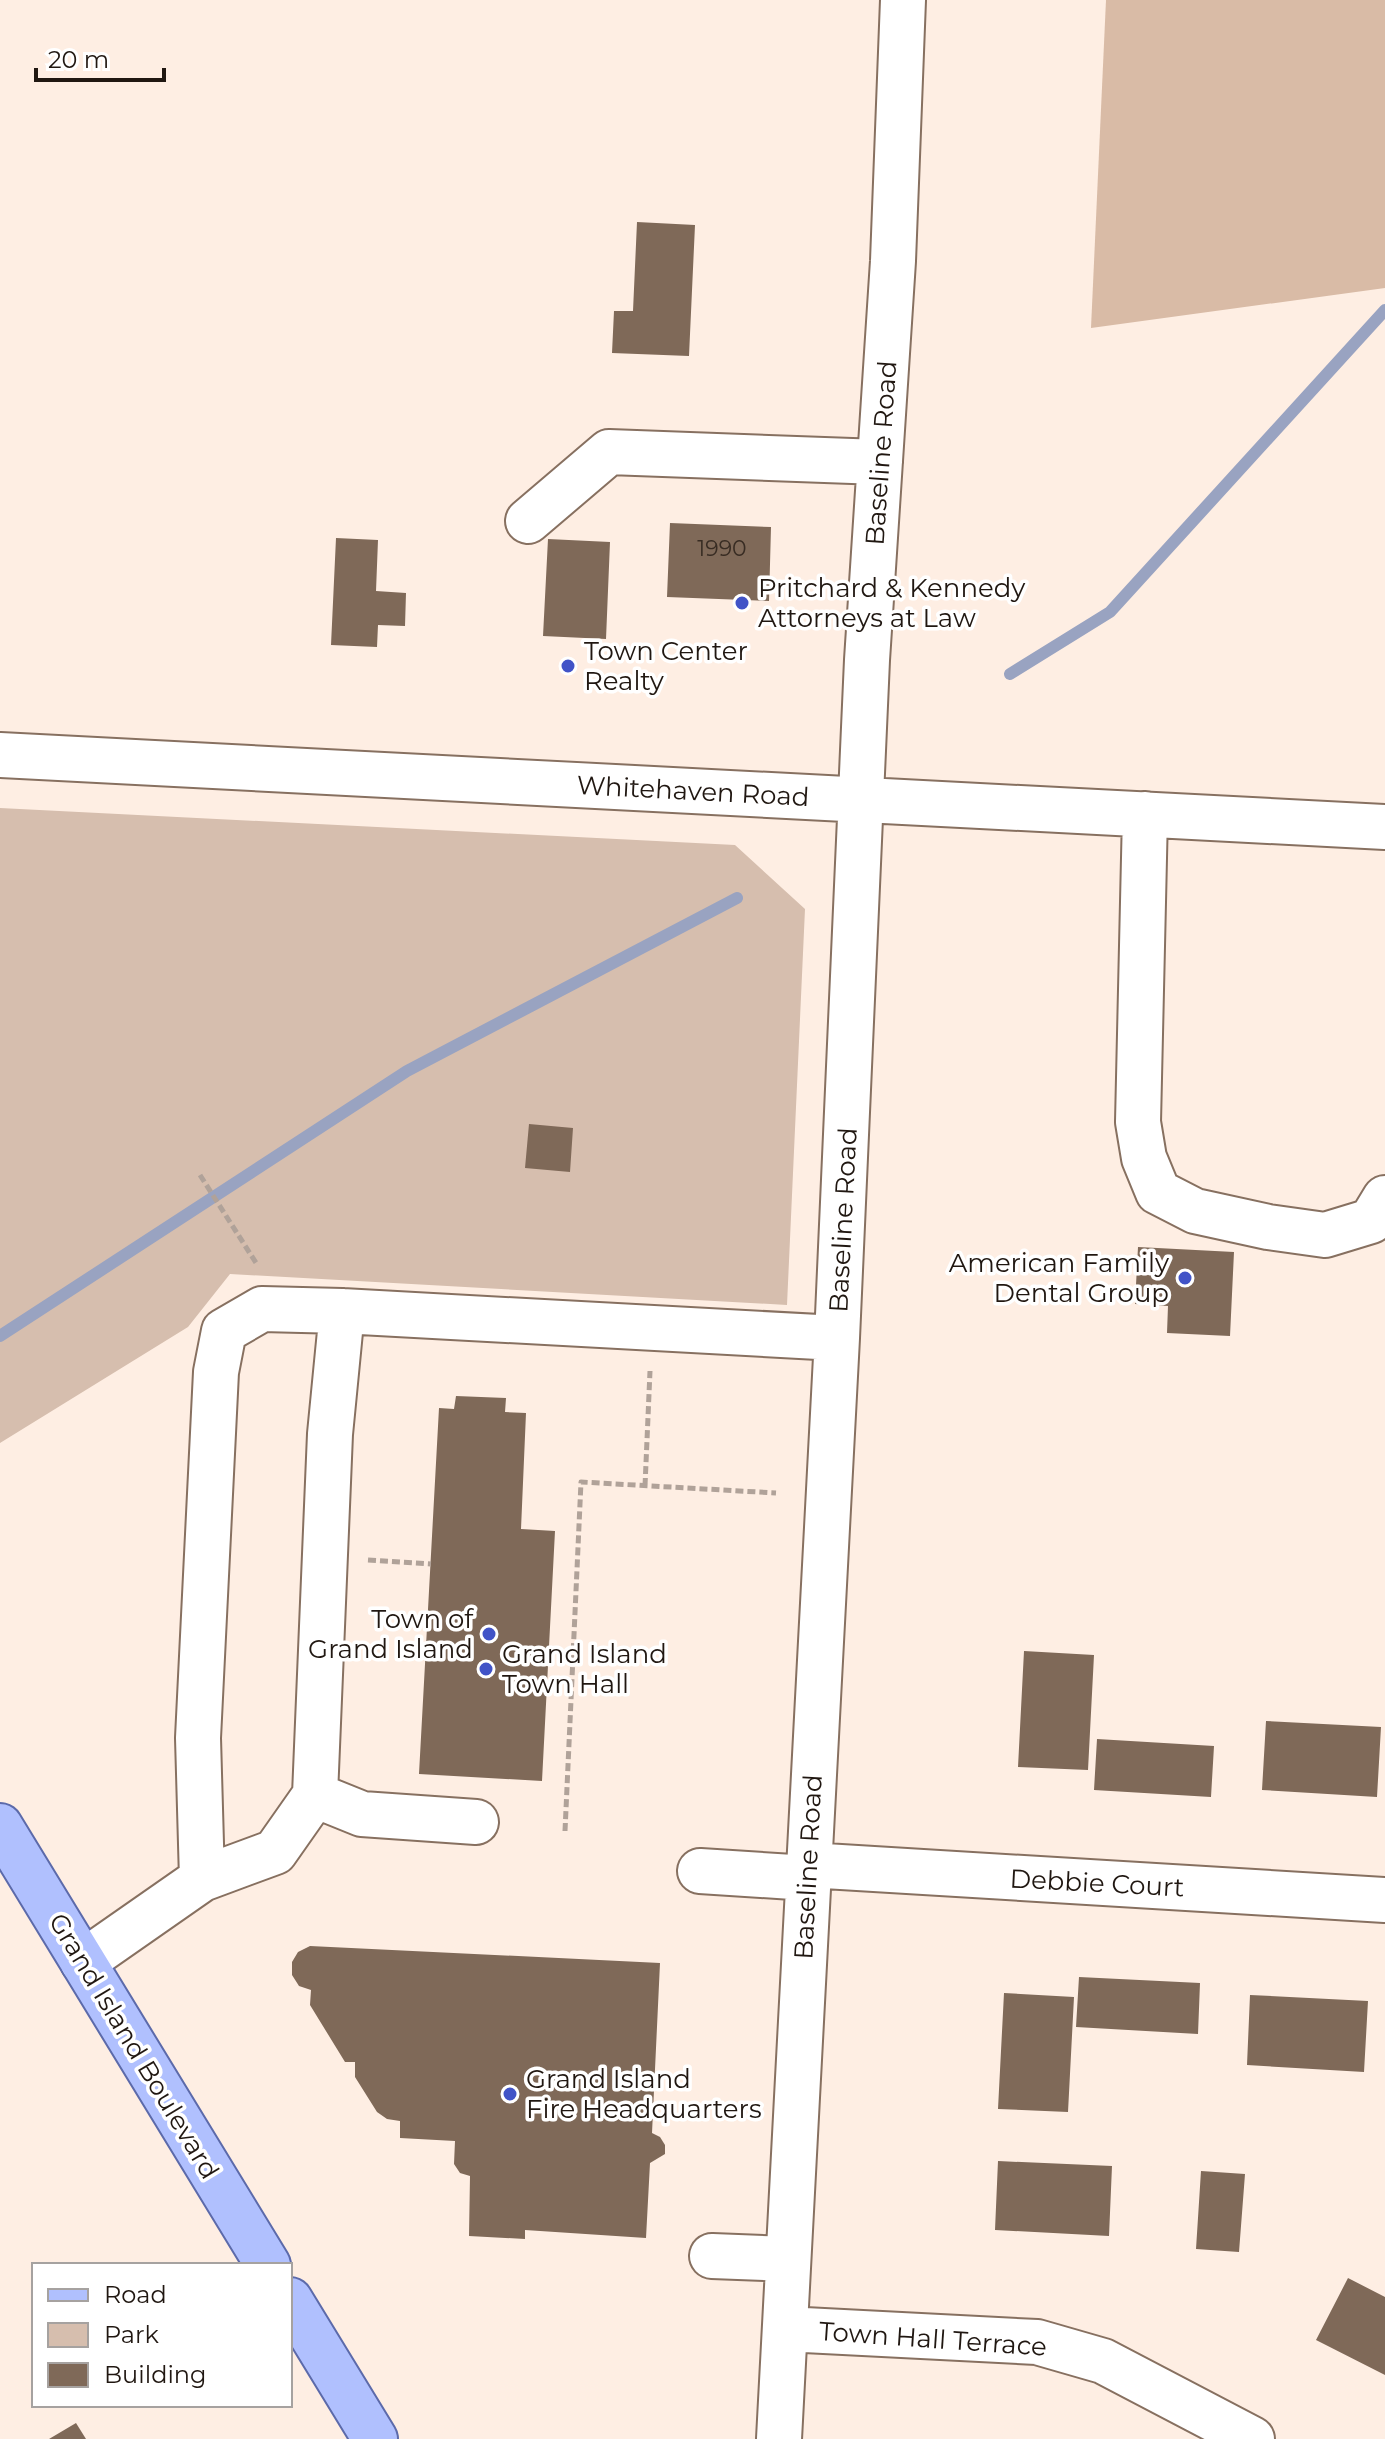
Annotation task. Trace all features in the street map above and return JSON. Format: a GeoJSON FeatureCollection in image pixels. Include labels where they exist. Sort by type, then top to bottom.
{"type":"FeatureCollection","features":[{"type":"Feature","properties":{"kind":"main road","name":"Grand Island Boulevard"},"geometry":{"type":"LineString","coordinates":[[0,1826],[267,2263]]}},
{"type":"Feature","properties":{"kind":"main road"},"geometry":{"type":"LineString","coordinates":[[292,2303],[375,2439]]}},
{"type":"Feature","properties":{"kind":"street","name":"Baseline Road"},"geometry":{"type":"LineString","coordinates":[[779,2439],[837,1338],[867,660],[893,261],[903,0]]}},
{"type":"Feature","properties":{"kind":"street"},"geometry":{"type":"LineString","coordinates":[[528,521],[609,452],[880,462]]}},
{"type":"Feature","properties":{"kind":"street","name":"Whitehaven Road"},"geometry":{"type":"LineString","coordinates":[[0,755],[1385,827]]}},
{"type":"Feature","properties":{"kind":"street"},"geometry":{"type":"LineString","coordinates":[[1145,814],[1138,1122],[1144,1158],[1158,1192],[1195,1211],[1268,1227],[1325,1235],[1371,1221],[1385,1198]]}},
{"type":"Feature","properties":{"kind":"street"},"geometry":{"type":"LineString","coordinates":[[202,1879],[198,1738],[216,1372],[224,1331],[262,1309],[837,1338]]}},
{"type":"Feature","properties":{"kind":"street"},"geometry":{"type":"LineString","coordinates":[[83,1962],[202,1879],[275,1852],[315,1795],[330,1434],[342,1311]]}},
{"type":"Feature","properties":{"kind":"street"},"geometry":{"type":"LineString","coordinates":[[315,1795],[362,1814],[476,1822]]}},
{"type":"Feature","properties":{"kind":"street","name":"Debbie Court"},"geometry":{"type":"LineString","coordinates":[[700,1871],[808,1872],[1385,1900]]}},
{"type":"Feature","properties":{"kind":"street"},"geometry":{"type":"LineString","coordinates":[[712,2256],[787,2259]]}},
{"type":"Feature","properties":{"kind":"street","name":"Town Hall Terrace"},"geometry":{"type":"LineString","coordinates":[[785,2329],[1037,2342],[1103,2361],[1252,2439]]}},
{"type":"Feature","properties":{"kind":"path"},"geometry":{"type":"LineString","coordinates":[[200,1175],[262,1272]]}},
{"type":"Feature","properties":{"kind":"path"},"geometry":{"type":"LineString","coordinates":[[645,1486],[652,1328]]}},
{"type":"Feature","properties":{"kind":"path"},"geometry":{"type":"LineString","coordinates":[[565,1831],[581,1482],[776,1493]]}},
{"type":"Feature","properties":{"kind":"path"},"geometry":{"type":"LineString","coordinates":[[356,1559],[431,1564]]}},
{"type":"Feature","properties":{"kind":"green space"},"geometry":{"type":"Polygon","coordinates":[[[0,808],[735,845],[805,909],[787,1305],[230,1274],[188,1327],[0,1443],[0,808]]]}},
{"type":"Feature","properties":{"kind":"shaded area"},"geometry":{"type":"Polygon","coordinates":[[[1106,0],[1385,0],[1385,288],[1091,328],[1106,0]]]}},
{"type":"Feature","properties":{"kind":"building"},"geometry":{"type":"Polygon","coordinates":[[[637,222],[695,225],[689,356],[612,353],[614,311],[633,311],[637,222]]]}},
{"type":"Feature","properties":{"kind":"building"},"geometry":{"type":"Polygon","coordinates":[[[670,523],[771,527],[769,601],[667,597],[670,523]]]}},
{"type":"Feature","properties":{"kind":"building"},"geometry":{"type":"Polygon","coordinates":[[[336,538],[378,540],[376,591],[406,593],[405,626],[378,625],[377,647],[331,645],[336,538]]]}},
{"type":"Feature","properties":{"kind":"building"},"geometry":{"type":"Polygon","coordinates":[[[548,539],[610,542],[606,639],[543,636],[548,539]]]}},
{"type":"Feature","properties":{"kind":"building"},"geometry":{"type":"Polygon","coordinates":[[[529,1124],[573,1128],[570,1172],[525,1168],[529,1124]]]}},
{"type":"Feature","properties":{"kind":"building","name":"American Family Dental Group"},"geometry":{"type":"Polygon","coordinates":[[[1138,1247],[1234,1252],[1230,1336],[1167,1333],[1168,1306],[1135,1304],[1138,1247]]]}},
{"type":"Feature","properties":{"kind":"building","name":"Grand Island Town Hall"},"geometry":{"type":"Polygon","coordinates":[[[456,1396],[506,1398],[505,1412],[526,1413],[521,1529],[555,1531],[542,1781],[419,1774],[439,1408],[454,1409],[456,1396]]]}},
{"type":"Feature","properties":{"kind":"building"},"geometry":{"type":"Polygon","coordinates":[[[1024,1651],[1094,1655],[1088,1770],[1018,1767],[1024,1651]]]}},
{"type":"Feature","properties":{"kind":"building"},"geometry":{"type":"Polygon","coordinates":[[[1266,1721],[1381,1727],[1377,1797],[1262,1790],[1266,1721]]]}},
{"type":"Feature","properties":{"kind":"building"},"geometry":{"type":"Polygon","coordinates":[[[1097,1739],[1214,1746],[1211,1797],[1094,1790],[1097,1739]]]}},
{"type":"Feature","properties":{"kind":"building","name":"Grand Island Fire Headquarters"},"geometry":{"type":"Polygon","coordinates":[[[310,1946],[660,1963],[652,2133],[660,2137],[665,2145],[665,2154],[650,2163],[646,2238],[525,2230],[525,2239],[469,2236],[470,2176],[460,2173],[454,2164],[455,2141],[400,2138],[400,2121],[387,2119],[377,2112],[355,2077],[355,2062],[345,2062],[310,2005],[311,1990],[299,1986],[292,1975],[292,1962],[298,1952],[310,1946]]]}},
{"type":"Feature","properties":{"kind":"building"},"geometry":{"type":"Polygon","coordinates":[[[1079,1977],[1200,1983],[1198,2034],[1076,2027],[1079,1977]]]}},
{"type":"Feature","properties":{"kind":"building"},"geometry":{"type":"Polygon","coordinates":[[[1004,1993],[1074,1997],[1068,2112],[998,2109],[1004,1993]]]}},
{"type":"Feature","properties":{"kind":"building"},"geometry":{"type":"Polygon","coordinates":[[[1250,1995],[1368,2001],[1364,2072],[1247,2065],[1250,1995]]]}},
{"type":"Feature","properties":{"kind":"building"},"geometry":{"type":"Polygon","coordinates":[[[998,2161],[1112,2166],[1109,2236],[995,2230],[998,2161]]]}},
{"type":"Feature","properties":{"kind":"building"},"geometry":{"type":"Polygon","coordinates":[[[1201,2171],[1245,2174],[1239,2252],[1196,2249],[1201,2171]]]}},
{"type":"Feature","properties":{"kind":"building"},"geometry":{"type":"Polygon","coordinates":[[[1348,2278],[1385,2297],[1385,2375],[1316,2340],[1348,2278]]]}},
{"type":"Feature","properties":{"kind":"building"},"geometry":{"type":"Polygon","coordinates":[[[76,2423],[86,2439],[49,2439],[76,2423]]]}},
{"type":"Feature","properties":{"kind":"waterway"},"geometry":{"type":"LineString","coordinates":[[1010,674],[1110,612],[1385,310]]}},
{"type":"Feature","properties":{"kind":"waterway"},"geometry":{"type":"LineString","coordinates":[[0,1336],[407,1071],[737,898]]}},
{"type":"Feature","properties":{"kind":"place","name":"Pritchard & Kennedy Attorneys at Law"},"geometry":{"type":"Point","coordinates":[742,603]}},
{"type":"Feature","properties":{"kind":"place","name":"Town Center Realty"},"geometry":{"type":"Point","coordinates":[568,666]}},
{"type":"Feature","properties":{"kind":"place","name":"American Family Dental Group"},"geometry":{"type":"Point","coordinates":[1185,1278]}},
{"type":"Feature","properties":{"kind":"place","name":"Town of Grand Island"},"geometry":{"type":"Point","coordinates":[489,1634]}},
{"type":"Feature","properties":{"kind":"place","name":"Grand Island Town Hall"},"geometry":{"type":"Point","coordinates":[486,1669]}},
{"type":"Feature","properties":{"kind":"place","name":"Grand Island Fire Headquarters"},"geometry":{"type":"Point","coordinates":[510,2094]}}]}
